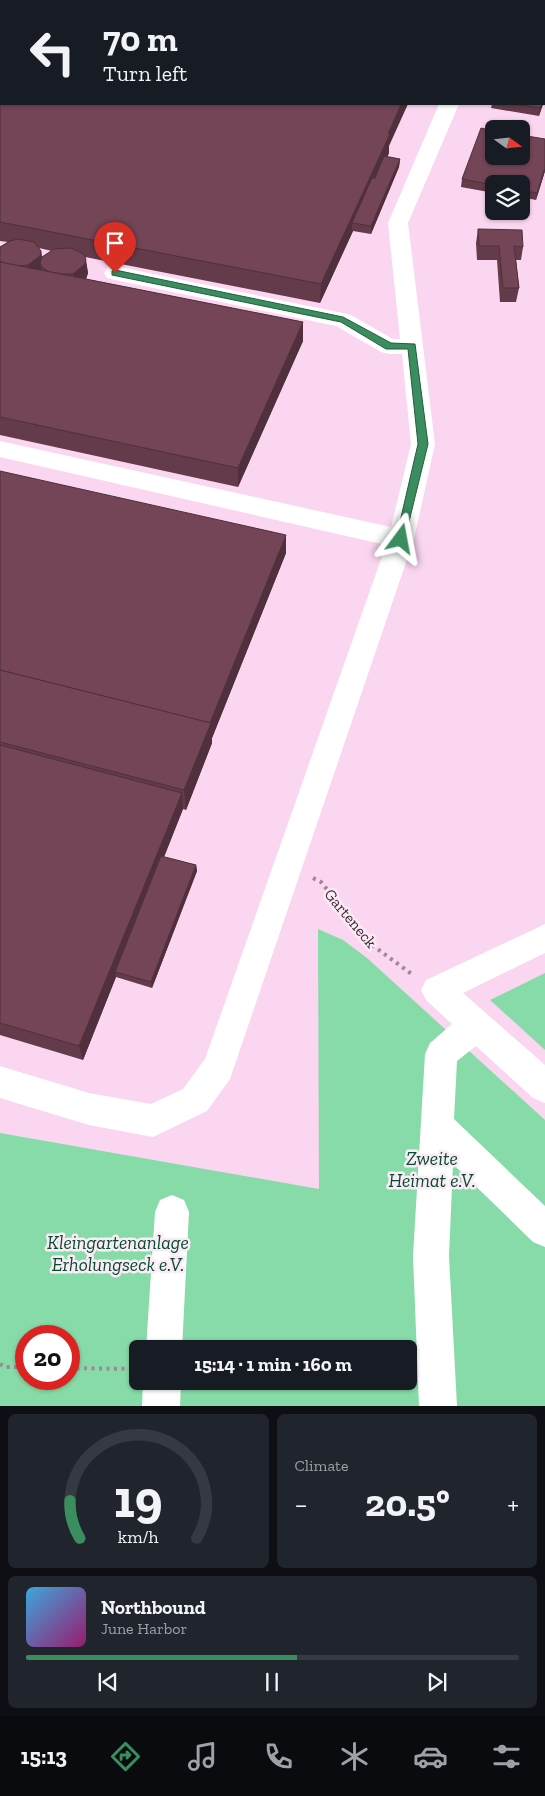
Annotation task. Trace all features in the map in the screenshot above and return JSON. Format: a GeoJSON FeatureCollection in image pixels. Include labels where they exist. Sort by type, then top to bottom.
{"type":"FeatureCollection","features":[{"type":"Feature","properties":{"kind":"street"},"geometry":{"type":"LineString","coordinates":[[0,1082],[89,1109],[153,1121],[195,1100],[218,1068],[401,539],[423,444],[398,223],[449,105]]}},
{"type":"Feature","properties":{"kind":"street"},"geometry":{"type":"LineString","coordinates":[[115,273],[343,320],[389,346],[412,346]]}},
{"type":"Feature","properties":{"kind":"street"},"geometry":{"type":"LineString","coordinates":[[0,449],[401,539]]}},
{"type":"Feature","properties":{"kind":"street"},"geometry":{"type":"LineString","coordinates":[[545,938],[437,990],[545,1087]]}},
{"type":"Feature","properties":{"kind":"street"},"geometry":{"type":"LineString","coordinates":[[438,1406],[431,1256],[441,1054],[476,1025]]}},
{"type":"Feature","properties":{"kind":"street"},"geometry":{"type":"LineString","coordinates":[[437,1126],[545,1230]]}},
{"type":"Feature","properties":{"kind":"street"},"geometry":{"type":"LineString","coordinates":[[165,1340],[172,1212]]}},
{"type":"Feature","properties":{"kind":"street"},"geometry":{"type":"LineString","coordinates":[[161,1406],[162,1390]]}},
{"type":"Feature","properties":{"kind":"path","name":"Garteneck"},"geometry":{"type":"LineString","coordinates":[[287,868],[321,882],[372,945],[406,971],[437,990]]}},
{"type":"Feature","properties":{"kind":"path"},"geometry":{"type":"LineString","coordinates":[[0,1364],[5,1367],[15,1367]]}},
{"type":"Feature","properties":{"kind":"path"},"geometry":{"type":"LineString","coordinates":[[80,1368],[129,1369]]}},
{"type":"Feature","properties":{"kind":"green space"},"geometry":{"type":"Polygon","coordinates":[[[318,929],[343,940],[367,958],[545,1120],[545,1406],[0,1406],[0,1133],[319,1189],[318,929]]]}},
{"type":"Feature","properties":{"kind":"green space"},"geometry":{"type":"Polygon","coordinates":[[[545,973],[545,1050],[490,1000],[545,973]]]}},
{"type":"Feature","properties":{"kind":"building"},"geometry":{"type":"Polygon","coordinates":[[[0,105],[401,105],[388,134],[390,134],[321,284],[0,222],[0,105]]]}},
{"type":"Feature","properties":{"kind":"building"},"geometry":{"type":"Polygon","coordinates":[[[520,105],[542,105],[540,108],[520,105]]]}},
{"type":"Feature","properties":{"kind":"building"},"geometry":{"type":"Polygon","coordinates":[[[481,128],[485,129],[485,165],[530,165],[530,136],[545,139],[545,168],[537,193],[530,192],[530,175],[485,175],[485,183],[462,179],[481,128]]]}},
{"type":"Feature","properties":{"kind":"building"},"geometry":{"type":"Polygon","coordinates":[[[384,156],[400,159],[371,226],[352,223],[372,178],[375,178],[384,156]]]}},
{"type":"Feature","properties":{"kind":"building"},"geometry":{"type":"Polygon","coordinates":[[[478,229],[522,230],[523,247],[514,246],[519,288],[503,288],[499,246],[479,246],[478,229]]]}},
{"type":"Feature","properties":{"kind":"building"},"geometry":{"type":"Polygon","coordinates":[[[18,239],[34,242],[41,251],[40,256],[28,265],[18,266],[0,261],[0,247],[18,239]]]}},
{"type":"Feature","properties":{"kind":"building"},"geometry":{"type":"Polygon","coordinates":[[[71,248],[84,254],[86,260],[84,265],[73,274],[50,272],[43,268],[40,263],[42,257],[54,249],[71,248]]]}},
{"type":"Feature","properties":{"kind":"building"},"geometry":{"type":"Polygon","coordinates":[[[0,262],[303,322],[238,468],[0,417],[0,262]]]}},
{"type":"Feature","properties":{"kind":"building"},"geometry":{"type":"Polygon","coordinates":[[[0,471],[286,535],[210,723],[0,670],[0,471]]]}},
{"type":"Feature","properties":{"kind":"building"},"geometry":{"type":"Polygon","coordinates":[[[0,670],[211,723],[184,790],[0,742],[0,670]]]}},
{"type":"Feature","properties":{"kind":"building"},"geometry":{"type":"Polygon","coordinates":[[[0,745],[182,793],[79,1046],[0,1023],[0,745]]]}},
{"type":"Feature","properties":{"kind":"building"},"geometry":{"type":"Polygon","coordinates":[[[161,856],[196,865],[151,982],[115,972],[161,856]]]}},
{"type":"Feature","properties":{"kind":"route"},"geometry":{"type":"LineString","coordinates":[[115,273],[343,320],[389,346],[412,346],[423,444],[401,539]]}},
{"type":"Feature","properties":{"kind":"park label","name":"Zweite Heimat e.V."},"geometry":{"type":"Point","coordinates":[432,1169]}},
{"type":"Feature","properties":{"kind":"park label","name":"Kleingartenanlage Erholungseck e.V."},"geometry":{"type":"Point","coordinates":[118,1253]}}]}
